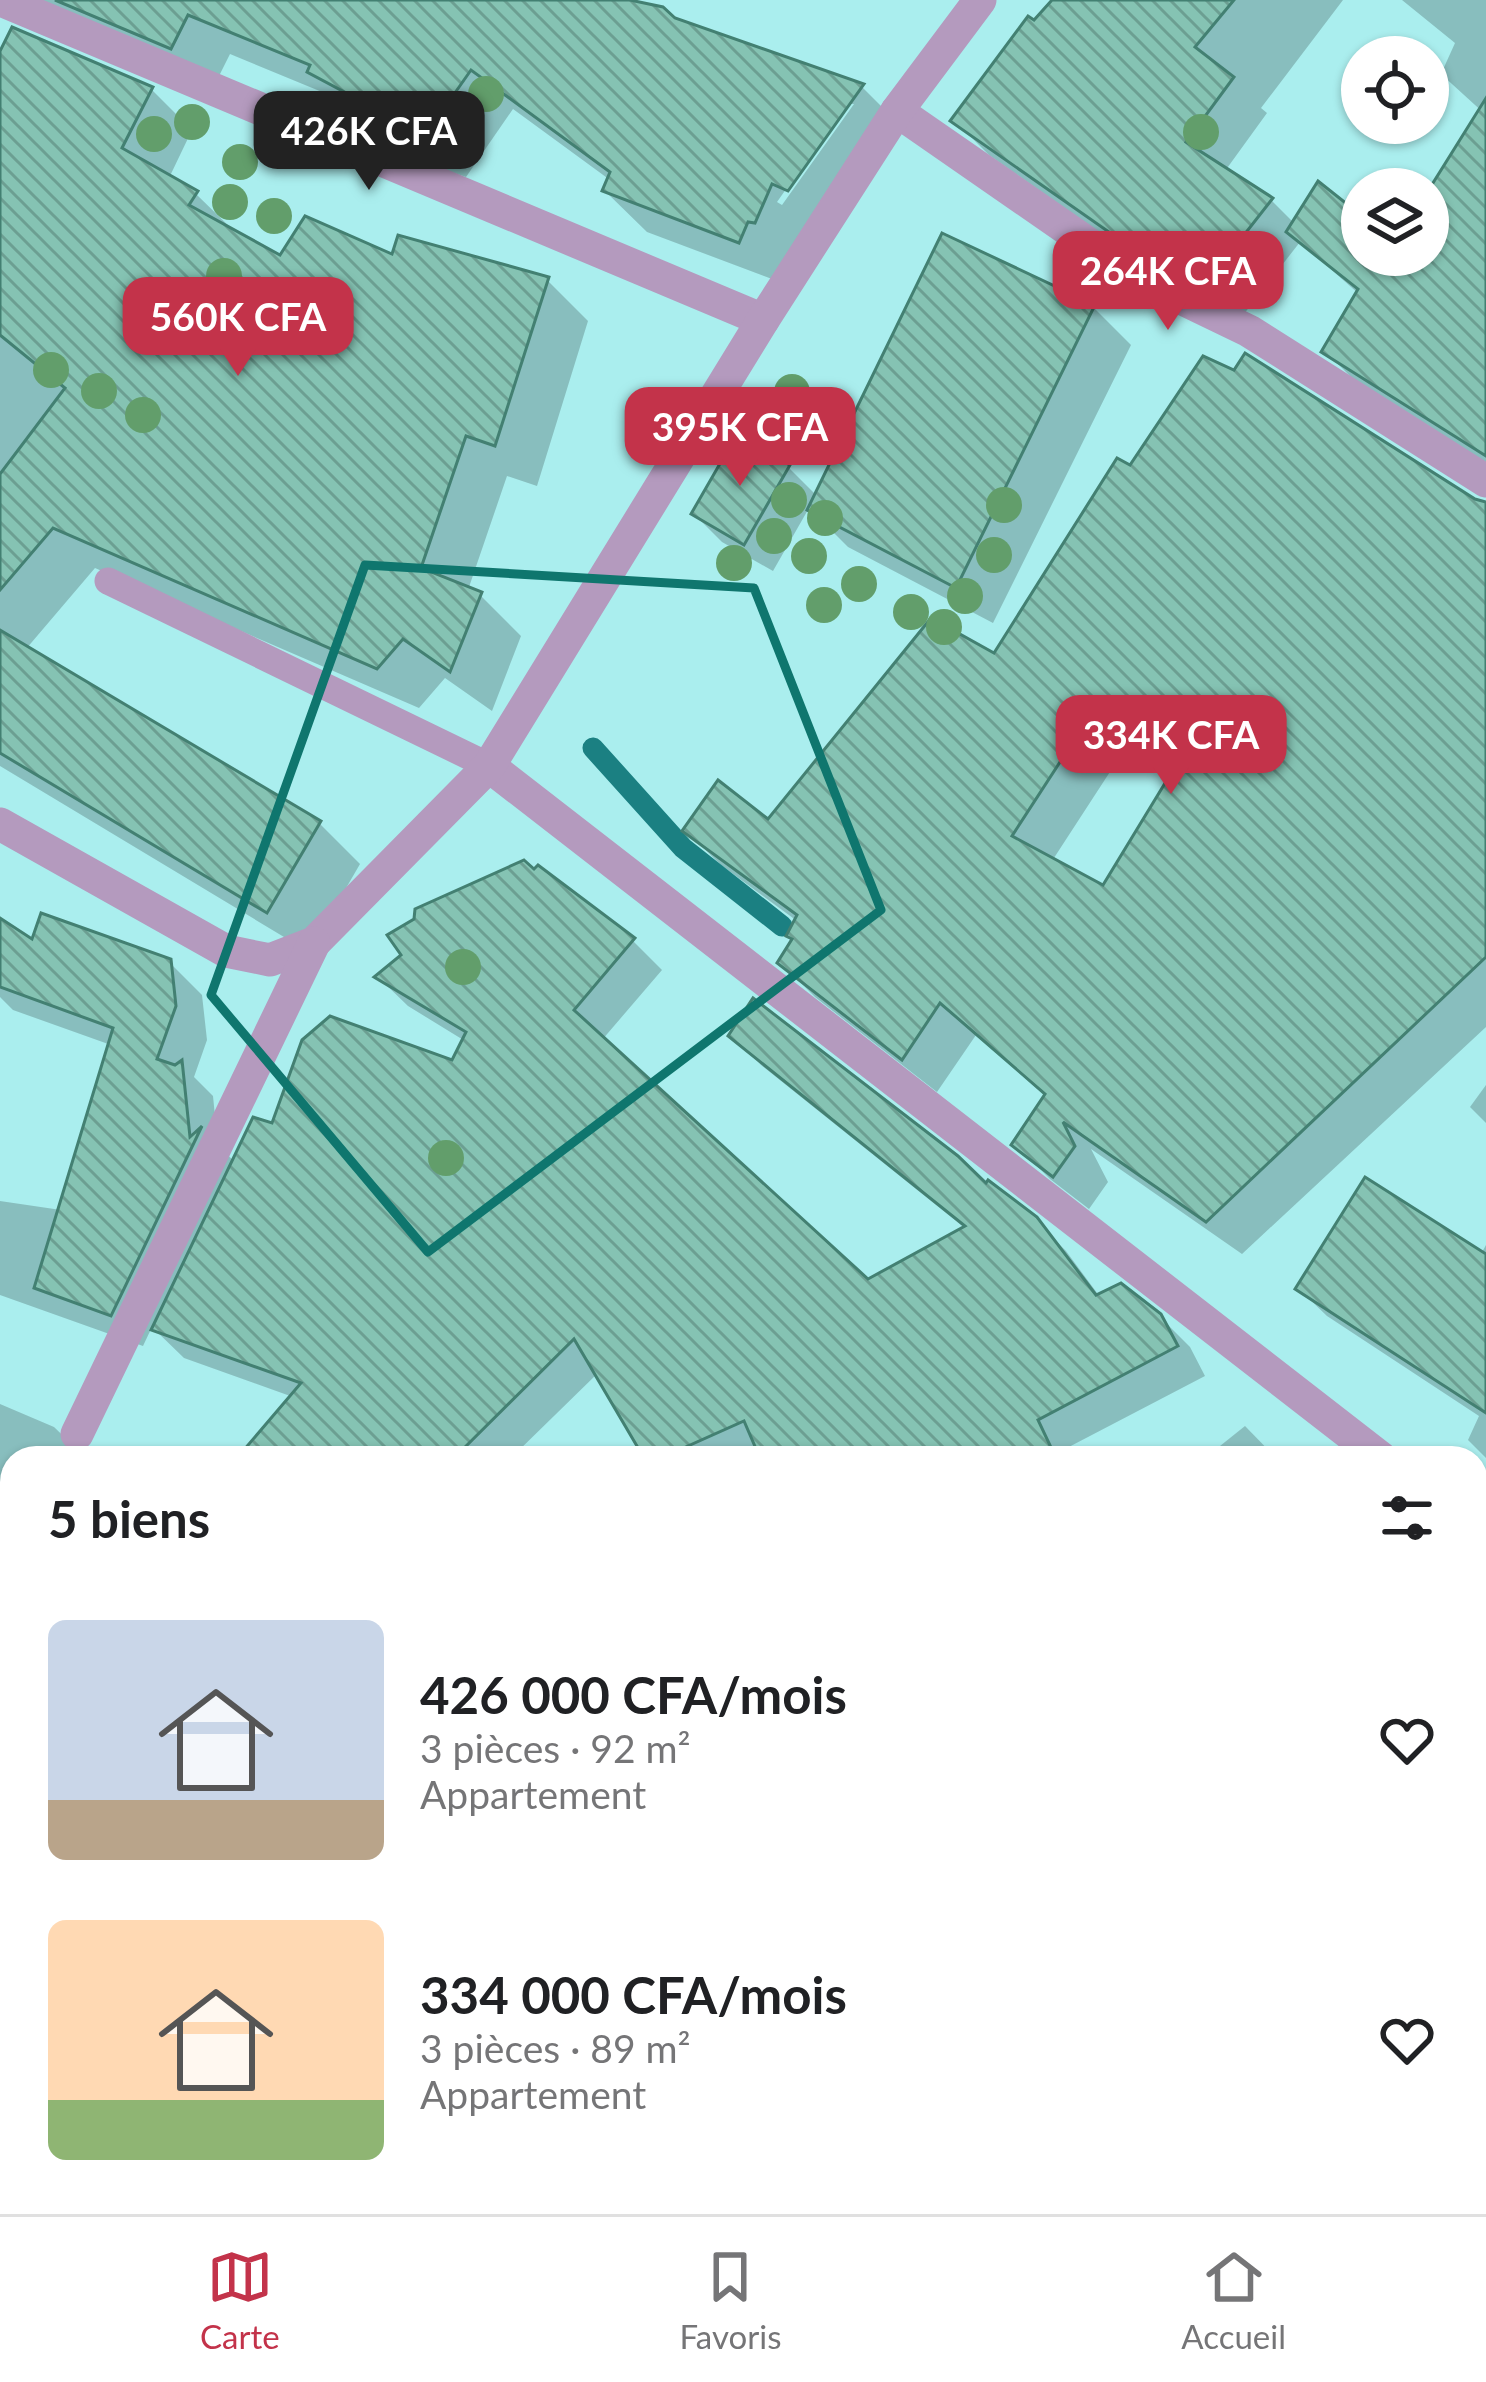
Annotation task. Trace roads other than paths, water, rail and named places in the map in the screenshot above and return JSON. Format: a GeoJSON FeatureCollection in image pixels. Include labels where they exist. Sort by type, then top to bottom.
{"type":"FeatureCollection","features":[{"type":"Feature","properties":{"kind":"street"},"geometry":{"type":"LineString","coordinates":[[1,0],[763,320]]}},
{"type":"Feature","properties":{"kind":"street"},"geometry":{"type":"LineString","coordinates":[[76,1434],[314,943],[489,766],[897,110],[980,0]]}},
{"type":"Feature","properties":{"kind":"street"},"geometry":{"type":"LineString","coordinates":[[897,110],[1135,276],[1249,331],[1486,482]]}},
{"type":"Feature","properties":{"kind":"street"},"geometry":{"type":"LineString","coordinates":[[489,766],[1366,1446]]}},
{"type":"Feature","properties":{"kind":"street"},"geometry":{"type":"LineString","coordinates":[[0,824],[226,951],[270,960],[314,943]]}},
{"type":"Feature","properties":{"kind":"lane"},"geometry":{"type":"LineString","coordinates":[[108,581],[489,766]]}},
{"type":"Feature","properties":{"kind":"waterway"},"geometry":{"type":"LineString","coordinates":[[593,748],[683,848],[782,926]]}}]}
